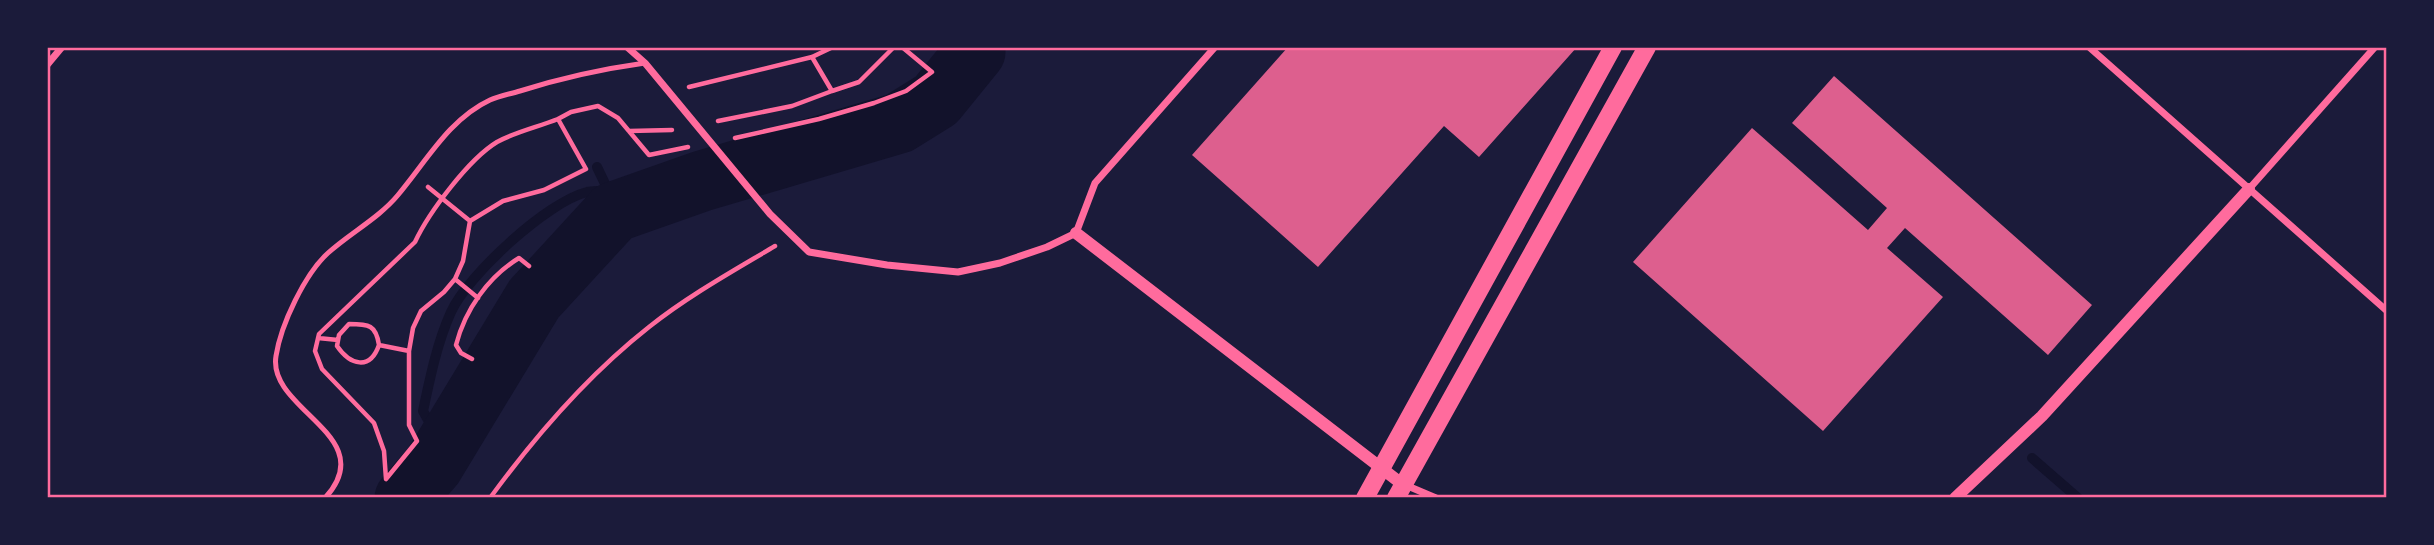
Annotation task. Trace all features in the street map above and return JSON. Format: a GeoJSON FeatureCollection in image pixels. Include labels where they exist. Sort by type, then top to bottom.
{"type":"FeatureCollection","features":[{"type":"Feature","properties":{"kind":"main road"},"geometry":{"type":"LineString","coordinates":[[1365,498],[1614,47]]}},
{"type":"Feature","properties":{"kind":"main road"},"geometry":{"type":"LineString","coordinates":[[1403,493],[1647,47]]}},
{"type":"Feature","properties":{"kind":"street"},"geometry":{"type":"LineString","coordinates":[[47,65],[62,47]]}},
{"type":"Feature","properties":{"kind":"street"},"geometry":{"type":"LineString","coordinates":[[627,47],[645,63],[770,214],[809,252],[887,265],[958,272],[1000,263],[1076,233],[1095,183],[1215,47]]}},
{"type":"Feature","properties":{"kind":"street"},"geometry":{"type":"LineString","coordinates":[[2089,47],[2387,311]]}},
{"type":"Feature","properties":{"kind":"street"},"geometry":{"type":"LineString","coordinates":[[1955,498],[2042,416],[2375,47]]}},
{"type":"Feature","properties":{"kind":"street"},"geometry":{"type":"LineString","coordinates":[[1076,233],[1381,469],[1403,493],[1436,498]]}},
{"type":"Feature","properties":{"kind":"lane"},"geometry":{"type":"LineString","coordinates":[[325,498],[334,489],[341,469],[337,445],[277,380],[275,357],[299,293],[326,255],[396,198],[456,123],[489,100],[550,81],[645,63]]}},
{"type":"Feature","properties":{"kind":"path"},"geometry":{"type":"LineString","coordinates":[[668,91],[812,57],[833,47]]}},
{"type":"Feature","properties":{"kind":"path"},"geometry":{"type":"LineString","coordinates":[[713,122],[792,106],[859,82],[894,47]]}},
{"type":"Feature","properties":{"kind":"path"},"geometry":{"type":"LineString","coordinates":[[724,140],[819,119],[906,91],[932,72],[902,47]]}},
{"type":"Feature","properties":{"kind":"path"},"geometry":{"type":"LineString","coordinates":[[913,54],[917,47]]}},
{"type":"Feature","properties":{"kind":"path"},"geometry":{"type":"LineString","coordinates":[[812,57],[832,91]]}},
{"type":"Feature","properties":{"kind":"path"},"geometry":{"type":"LineString","coordinates":[[558,119],[586,169],[544,190],[503,201],[470,221],[463,261],[454,279],[444,292],[421,311],[413,328],[409,351],[409,425],[417,441],[386,479],[384,452],[374,423],[322,369],[315,351],[319,334],[415,242],[423,225],[471,165],[497,142],[572,112],[598,106],[618,118],[649,155],[699,145]]}},
{"type":"Feature","properties":{"kind":"path"},"geometry":{"type":"LineString","coordinates":[[629,131],[674,130]]}},
{"type":"Feature","properties":{"kind":"path"},"geometry":{"type":"LineString","coordinates":[[413,175],[470,221]]}},
{"type":"Feature","properties":{"kind":"path"},"geometry":{"type":"LineString","coordinates":[[490,498],[512,467],[570,400],[650,326],[723,277],[792,236]]}},
{"type":"Feature","properties":{"kind":"path"},"geometry":{"type":"LineString","coordinates":[[472,359],[461,353],[456,345],[460,328],[488,284],[502,269],[519,258],[529,266]]}},
{"type":"Feature","properties":{"kind":"path"},"geometry":{"type":"LineString","coordinates":[[454,279],[478,299]]}},
{"type":"Feature","properties":{"kind":"path"},"geometry":{"type":"LineString","coordinates":[[349,324],[371,326],[377,333],[380,345],[376,354],[367,362],[356,362],[344,357],[337,346],[338,335],[349,324]]}},
{"type":"Feature","properties":{"kind":"path"},"geometry":{"type":"LineString","coordinates":[[318,338],[338,340]]}},
{"type":"Feature","properties":{"kind":"path"},"geometry":{"type":"LineString","coordinates":[[380,345],[409,351]]}},
{"type":"Feature","properties":{"kind":"building"},"geometry":{"type":"Polygon","coordinates":[[[1288,47],[1577,47],[1479,157],[1444,126],[1318,267],[1192,155],[1288,47]]]}},
{"type":"Feature","properties":{"kind":"building"},"geometry":{"type":"Polygon","coordinates":[[[1834,76],[2092,305],[2048,355],[1905,228],[1887,248],[1943,297],[1823,431],[1633,262],[1752,128],[1868,230],[1887,208],[1792,123],[1834,76]]]}},
{"type":"Feature","properties":{"kind":"waterway"},"geometry":{"type":"LineString","coordinates":[[405,498],[433,466],[534,299],[614,212],[702,181],[899,123],[936,100],[975,52],[975,47]]}},
{"type":"Feature","properties":{"kind":"waterway"},"geometry":{"type":"LineString","coordinates":[[444,448],[423,411],[438,348],[451,312],[491,260],[531,225],[570,199],[587,192],[608,190],[597,167]]}},
{"type":"Feature","properties":{"kind":"waterway"},"geometry":{"type":"LineString","coordinates":[[2032,458],[2078,498]]}}]}
